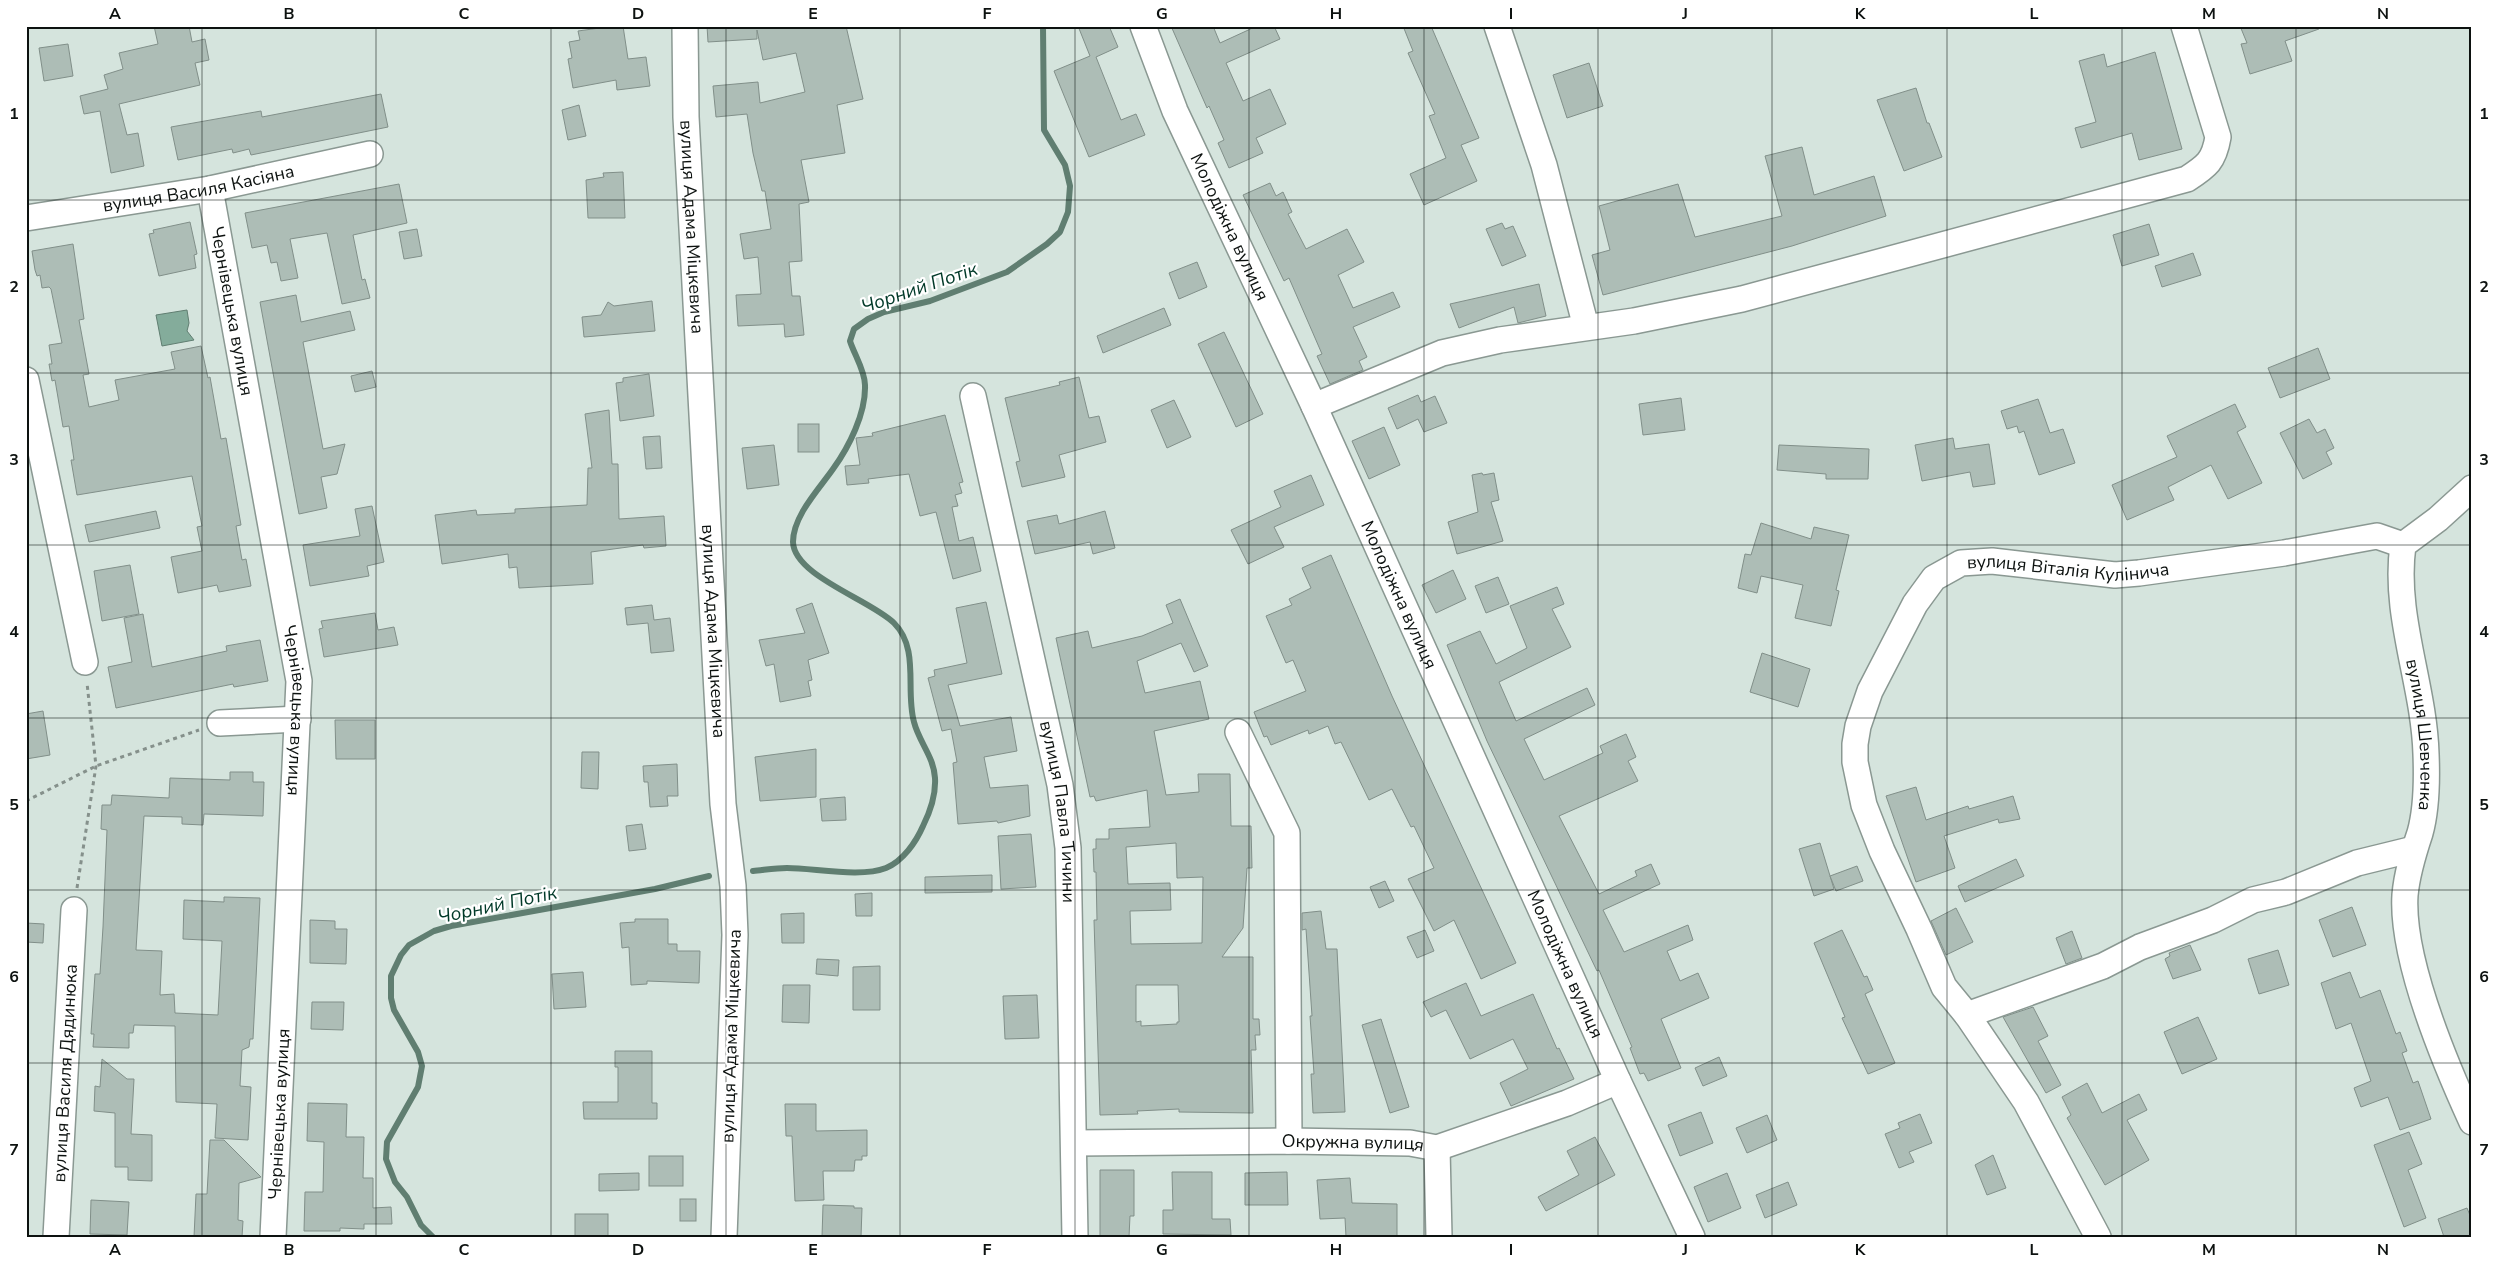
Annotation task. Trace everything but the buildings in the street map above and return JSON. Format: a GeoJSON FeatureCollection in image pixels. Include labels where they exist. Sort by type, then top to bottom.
{"type":"FeatureCollection","features":[{"type":"Feature","properties":{"kind":"street","name":"вулиця Адама Міцкевича"},"geometry":{"type":"LineString","coordinates":[[685,26],[687,137],[723,804],[732,886],[735,961],[724,1237]]}},
{"type":"Feature","properties":{"kind":"street","name":"Молодіжна вулиця"},"geometry":{"type":"LineString","coordinates":[[1143,26],[1175,111],[1314,406],[1618,1081],[1692,1237]]}},
{"type":"Feature","properties":{"kind":"street"},"geometry":{"type":"LineString","coordinates":[[1497,26],[1544,165],[1586,327]]}},
{"type":"Feature","properties":{"kind":"street"},"geometry":{"type":"LineString","coordinates":[[1314,406],[1442,353],[1500,340],[1634,320],[1742,299],[2187,179],[2205,167],[2210,161],[2215,154],[2218,137],[2184,26]]}},
{"type":"Feature","properties":{"kind":"street","name":"вулиця Василя Касіяна"},"geometry":{"type":"LineString","coordinates":[[26,218],[210,189],[370,154]]}},
{"type":"Feature","properties":{"kind":"street","name":"Чернівецька вулиця"},"geometry":{"type":"LineString","coordinates":[[210,189],[298,681],[298,719],[273,1237]]}},
{"type":"Feature","properties":{"kind":"street"},"geometry":{"type":"LineString","coordinates":[[26,380],[85,662]]}},
{"type":"Feature","properties":{"kind":"street","name":"вулиця Павла Тичини"},"geometry":{"type":"LineString","coordinates":[[973,396],[1060,785],[1068,848],[1075,1237]]}},
{"type":"Feature","properties":{"kind":"street"},"geometry":{"type":"LineString","coordinates":[[2403,545],[2432,524],[2472,488]]}},
{"type":"Feature","properties":{"kind":"street","name":"вулиця Віталія Кулінича"},"geometry":{"type":"LineString","coordinates":[[2098,1237],[2026,1102],[1967,1015],[1944,987],[1882,851],[1864,805],[1855,762],[1856,732],[1870,691],[1910,612],[1934,578],[1960,563],[1978,561],[2115,575],[2140,574],[2284,553],[2377,536],[2403,545]]}},
{"type":"Feature","properties":{"kind":"street","name":"вулиця Шевченка"},"geometry":{"type":"LineString","coordinates":[[2403,545],[2401,572],[2403,598],[2421,699],[2426,754],[2424,812],[2407,874],[2405,898],[2411,953],[2437,1037],[2472,1122]]}},
{"type":"Feature","properties":{"kind":"street"},"geometry":{"type":"LineString","coordinates":[[220,723],[298,719]]}},
{"type":"Feature","properties":{"kind":"street"},"geometry":{"type":"LineString","coordinates":[[1238,732],[1287,833],[1289,1141]]}},
{"type":"Feature","properties":{"kind":"street"},"geometry":{"type":"LineString","coordinates":[[1967,1015],[2103,966],[2140,948],[2213,920],[2253,900],[2286,892],[2358,863],[2414,849]]}},
{"type":"Feature","properties":{"kind":"street","name":"вулиця Василя Дядинюка"},"geometry":{"type":"LineString","coordinates":[[56,1237],[74,910]]}},
{"type":"Feature","properties":{"kind":"street","name":"Окружна вулиця"},"geometry":{"type":"LineString","coordinates":[[1074,1143],[1289,1141],[1410,1143],[1437,1148],[1567,1103],[1618,1081]]}},
{"type":"Feature","properties":{"kind":"street"},"geometry":{"type":"LineString","coordinates":[[1437,1148],[1439,1237]]}},
{"type":"Feature","properties":{"kind":"path"},"geometry":{"type":"LineString","coordinates":[[74,910],[96,766],[85,662]]}},
{"type":"Feature","properties":{"kind":"path"},"geometry":{"type":"LineString","coordinates":[[26,801],[96,766],[220,723]]}},
{"type":"Feature","properties":{"kind":"shaded area"},"geometry":{"type":"Polygon","coordinates":[[[187,310],[189,323],[187,331],[194,340],[162,346],[156,315],[187,310]]]}},
{"type":"Feature","properties":{"kind":"waterway","name":"Чорний Потік"},"geometry":{"type":"LineString","coordinates":[[753,871],[787,868],[837,872],[876,871],[898,861],[913,844],[926,821],[935,791],[934,770],[914,722],[909,657],[902,633],[883,614],[835,587],[806,566],[797,554],[793,542],[794,532],[797,522],[808,503],[845,451],[860,418],[865,396],[865,380],[850,341],[854,329],[868,319],[884,312],[930,301],[1007,272],[1047,244],[1060,232],[1068,212],[1070,186],[1065,165],[1044,130],[1043,26]]}},
{"type":"Feature","properties":{"kind":"waterway","name":"Чорний Потік"},"geometry":{"type":"LineString","coordinates":[[433,1237],[421,1225],[407,1197],[395,1182],[386,1159],[387,1142],[418,1087],[422,1066],[418,1052],[394,1010],[391,998],[391,976],[401,955],[409,945],[434,931],[451,926],[655,889],[709,876]]}}]}
